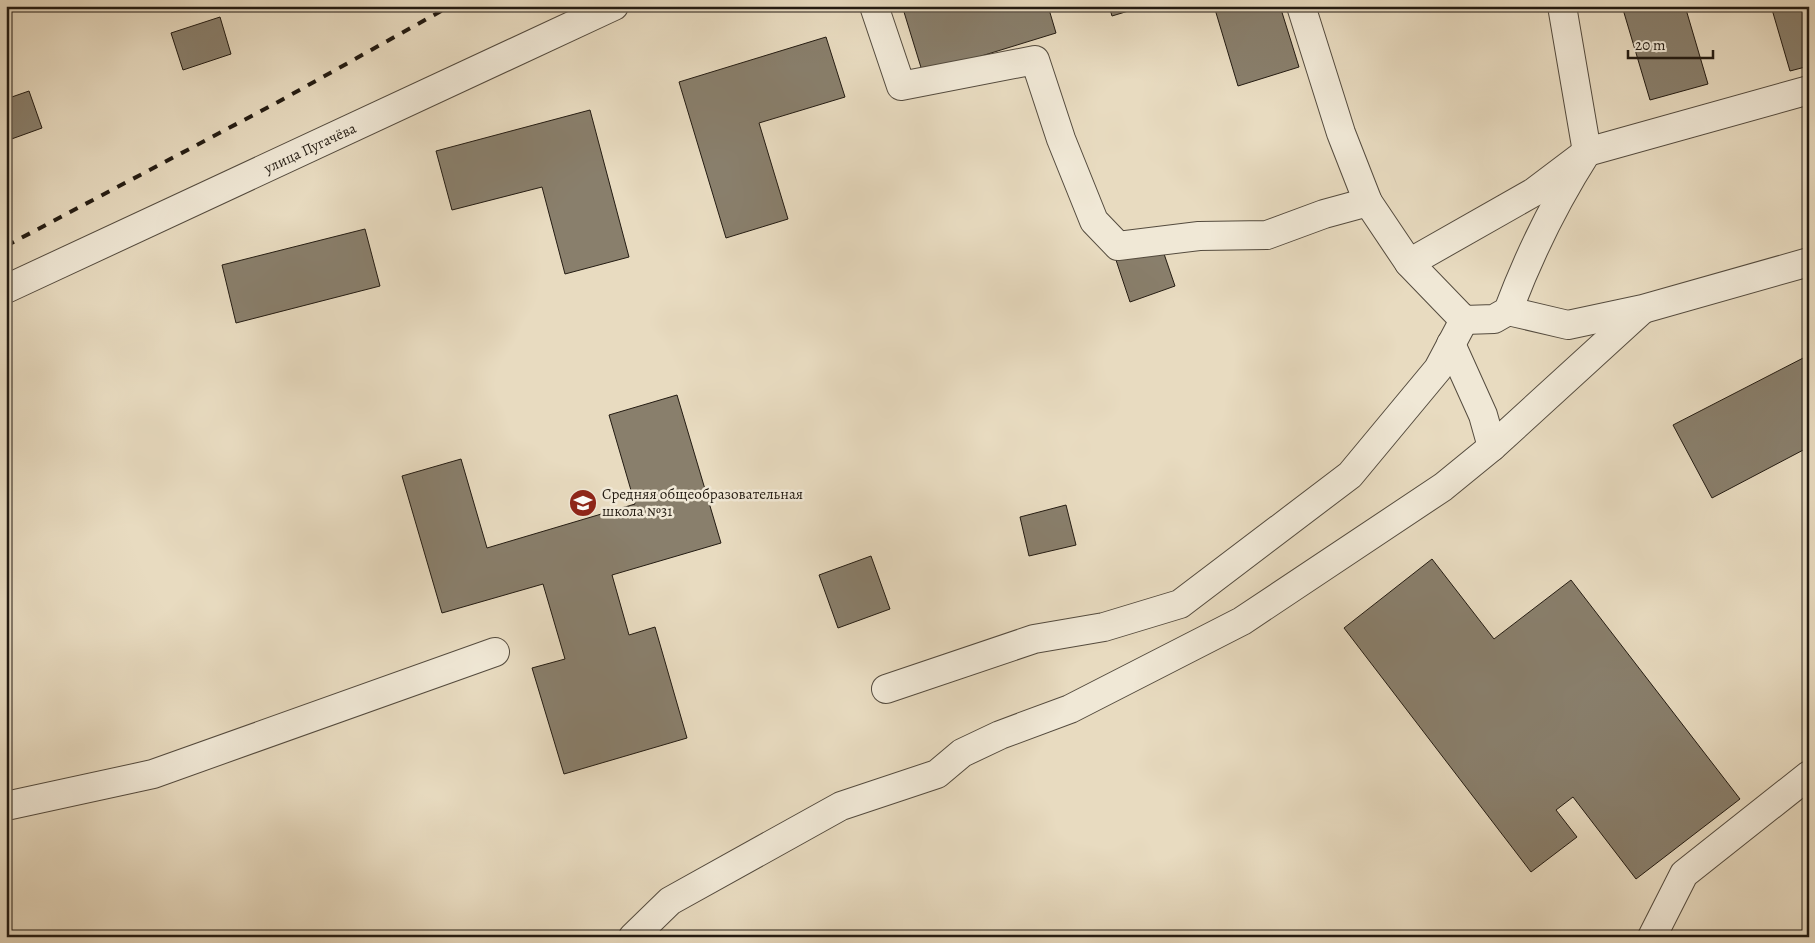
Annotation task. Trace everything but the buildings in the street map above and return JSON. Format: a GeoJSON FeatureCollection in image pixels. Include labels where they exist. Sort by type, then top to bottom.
{"type":"FeatureCollection","features":[{"type":"Feature","properties":{"kind":"street","name":"улица Пугачёва"},"geometry":{"type":"LineString","coordinates":[[6,289],[614,6]]}},
{"type":"Feature","properties":{"kind":"street"},"geometry":{"type":"LineString","coordinates":[[874,6],[902,86],[1035,60],[1061,140],[1094,221],[1118,246],[1199,236],[1267,235],[1324,214],[1368,202]]}},
{"type":"Feature","properties":{"kind":"street"},"geometry":{"type":"LineString","coordinates":[[1301,6],[1341,133],[1368,202],[1409,263],[1464,320],[1494,319],[1508,312],[1568,325],[1643,309],[1809,262]]}},
{"type":"Feature","properties":{"kind":"street"},"geometry":{"type":"LineString","coordinates":[[1508,312],[1540,234],[1566,186],[1588,152],[1562,6]]}},
{"type":"Feature","properties":{"kind":"street"},"geometry":{"type":"LineString","coordinates":[[1409,263],[1534,192],[1588,152],[1809,90]]}},
{"type":"Feature","properties":{"kind":"street"},"geometry":{"type":"LineString","coordinates":[[633,937],[670,901],[841,806],[937,774],[962,753],[1000,735],[1070,709],[1242,621],[1443,487],[1492,447],[1643,309]]}},
{"type":"Feature","properties":{"kind":"street"},"geometry":{"type":"LineString","coordinates":[[886,689],[1034,639],[1104,627],[1180,604],[1350,475],[1438,369],[1464,320]]}},
{"type":"Feature","properties":{"kind":"street"},"geometry":{"type":"LineString","coordinates":[[1451,344],[1484,415],[1492,447]]}},
{"type":"Feature","properties":{"kind":"street"},"geometry":{"type":"LineString","coordinates":[[6,806],[153,774],[495,652]]}},
{"type":"Feature","properties":{"kind":"street"},"geometry":{"type":"LineString","coordinates":[[1652,937],[1684,874],[1809,776]]}},
{"type":"Feature","properties":{"kind":"railway"},"geometry":{"type":"LineString","coordinates":[[6,246],[278,102],[450,6]]}},
{"type":"Feature","properties":{"kind":"place","name":"Средняя общеобразовательная школа №31"},"geometry":{"type":"Point","coordinates":[583,503]}}]}
